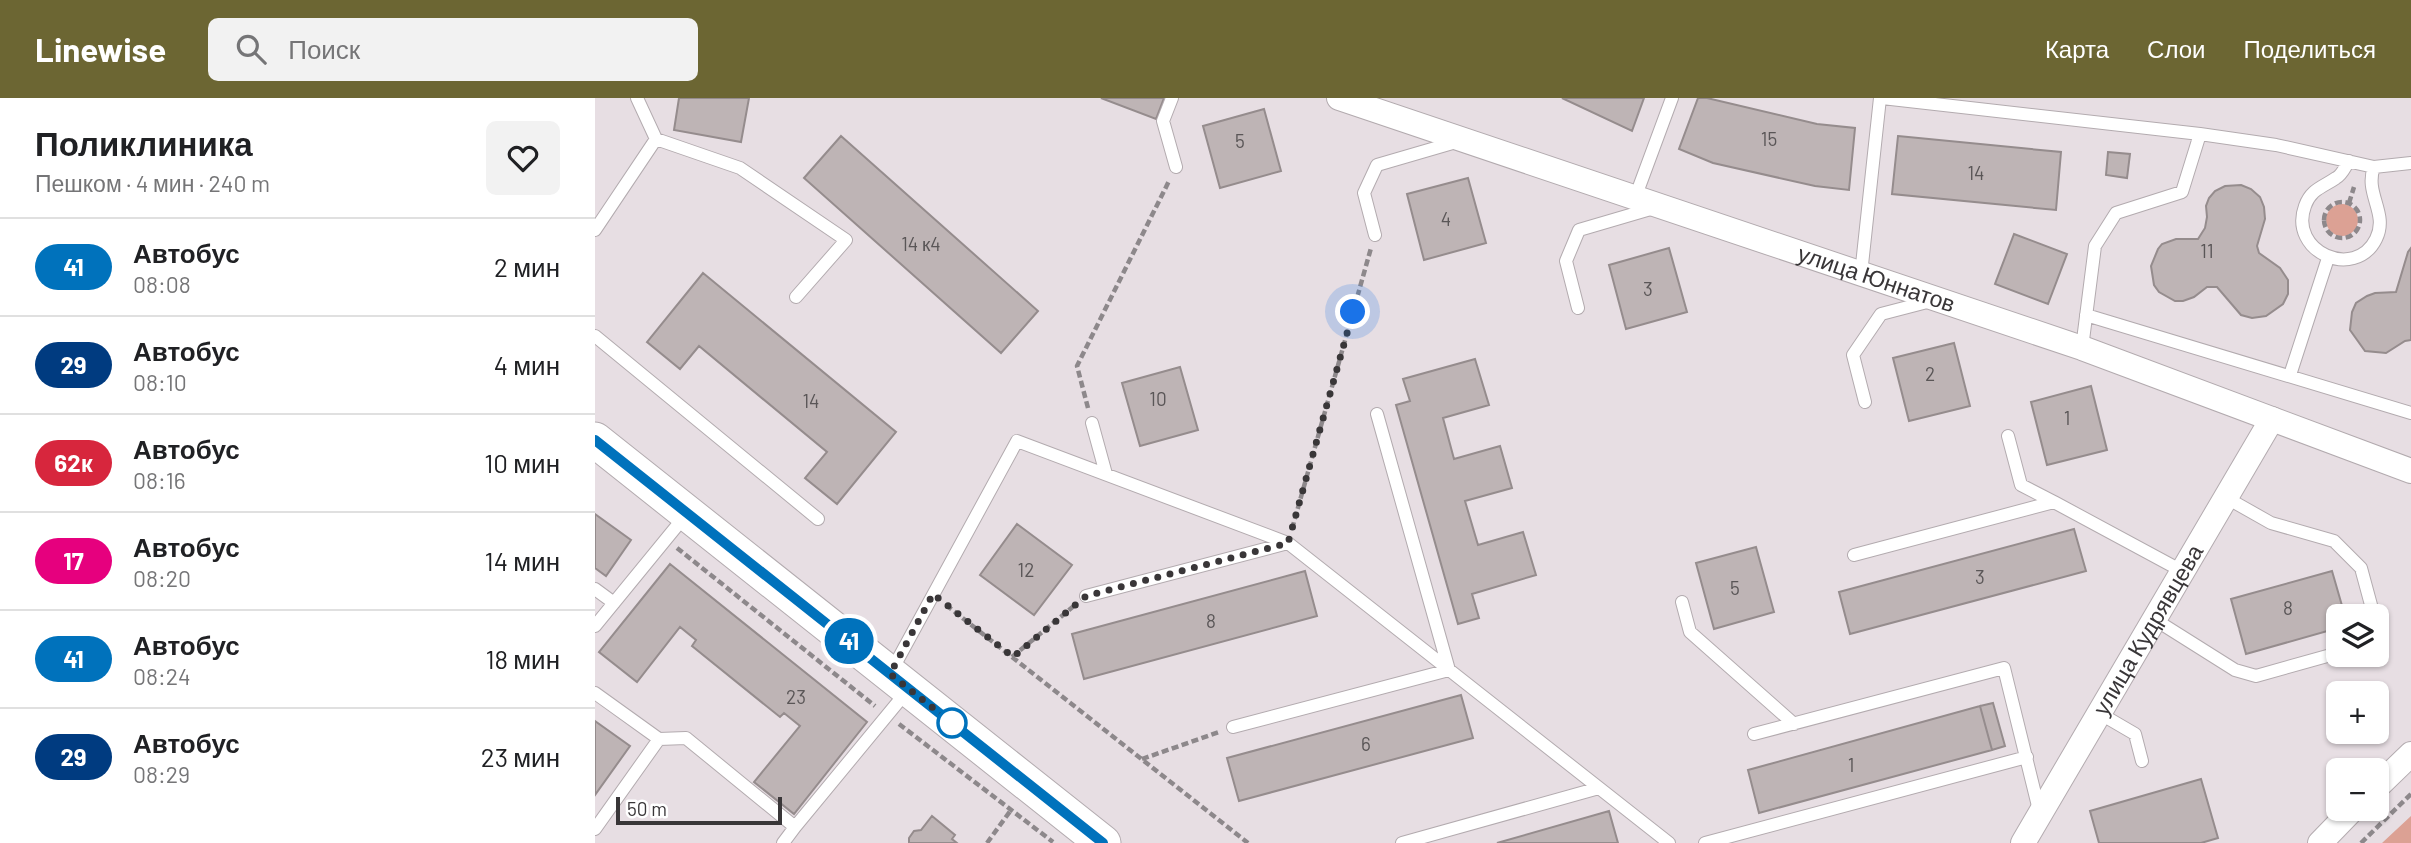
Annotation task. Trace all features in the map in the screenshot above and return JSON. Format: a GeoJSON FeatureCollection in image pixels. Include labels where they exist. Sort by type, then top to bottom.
{"type":"FeatureCollection","features":[{"type":"Feature","properties":{"kind":"main road"},"geometry":{"type":"LineString","coordinates":[[595,440],[677,526],[895,692],[1103,843]]}},
{"type":"Feature","properties":{"kind":"street","name":"улица Юннатов"},"geometry":{"type":"LineString","coordinates":[[1339,98],[2082,348],[2411,471]]}},
{"type":"Feature","properties":{"kind":"street","name":"улица Кудрявцева"},"geometry":{"type":"LineString","coordinates":[[2023,843],[2272,419]]}},
{"type":"Feature","properties":{"kind":"street"},"geometry":{"type":"LineString","coordinates":[[2389,775],[2411,754]]}},
{"type":"Feature","properties":{"kind":"street"},"geometry":{"type":"LineString","coordinates":[[2320,843],[2341,821]]}},
{"type":"Feature","properties":{"kind":"lane"},"geometry":{"type":"LineString","coordinates":[[637,98],[656,139],[740,168],[846,240],[796,297]]}},
{"type":"Feature","properties":{"kind":"lane"},"geometry":{"type":"LineString","coordinates":[[1172,98],[1163,121],[1176,167]]}},
{"type":"Feature","properties":{"kind":"lane"},"geometry":{"type":"LineString","coordinates":[[1635,198],[1672,98]]}},
{"type":"Feature","properties":{"kind":"lane"},"geometry":{"type":"LineString","coordinates":[[1861,274],[1881,98],[2200,134],[2276,145],[2374,167],[2411,163]]}},
{"type":"Feature","properties":{"kind":"lane"},"geometry":{"type":"LineString","coordinates":[[2082,348],[2095,246],[2116,213],[2182,192],[2200,134]]}},
{"type":"Feature","properties":{"kind":"lane"},"geometry":{"type":"LineString","coordinates":[[595,230],[656,139]]}},
{"type":"Feature","properties":{"kind":"lane"},"geometry":{"type":"LineString","coordinates":[[1375,235],[1364,193],[1377,164],[1463,140]]}},
{"type":"Feature","properties":{"kind":"lane"},"geometry":{"type":"LineString","coordinates":[[2349,161],[2338,177],[2312,192],[2303,211],[2305,235],[2318,252],[2328,258],[2358,256],[2368,250],[2375,241],[2380,220],[2370,178],[2374,167]]}},
{"type":"Feature","properties":{"kind":"lane"},"geometry":{"type":"LineString","coordinates":[[1578,308],[1566,261],[1579,230],[1659,206]]}},
{"type":"Feature","properties":{"kind":"lane"},"geometry":{"type":"LineString","coordinates":[[2290,374],[2328,258]]}},
{"type":"Feature","properties":{"kind":"lane"},"geometry":{"type":"LineString","coordinates":[[1865,402],[1853,355],[1881,314],[1936,299]]}},
{"type":"Feature","properties":{"kind":"lane"},"geometry":{"type":"LineString","coordinates":[[2086,315],[2290,374],[2411,413]]}},
{"type":"Feature","properties":{"kind":"lane"},"geometry":{"type":"LineString","coordinates":[[595,336],[818,519]]}},
{"type":"Feature","properties":{"kind":"lane"},"geometry":{"type":"LineString","coordinates":[[1377,414],[1449,670]]}},
{"type":"Feature","properties":{"kind":"lane"},"geometry":{"type":"LineString","coordinates":[[1092,423],[1105,474]]}},
{"type":"Feature","properties":{"kind":"lane"},"geometry":{"type":"LineString","coordinates":[[2008,436],[2021,485],[2182,571]]}},
{"type":"Feature","properties":{"kind":"lane"},"geometry":{"type":"LineString","coordinates":[[783,843],[895,692],[933,594],[1017,441],[1288,543],[1669,843]]}},
{"type":"Feature","properties":{"kind":"lane"},"geometry":{"type":"LineString","coordinates":[[2225,497],[2271,523],[2334,541],[2361,568],[2371,604]]}},
{"type":"Feature","properties":{"kind":"lane"},"geometry":{"type":"LineString","coordinates":[[1854,555],[2054,502]]}},
{"type":"Feature","properties":{"kind":"lane"},"geometry":{"type":"LineString","coordinates":[[595,626],[677,526]]}},
{"type":"Feature","properties":{"kind":"lane"},"geometry":{"type":"LineString","coordinates":[[1086,596],[1288,543]]}},
{"type":"Feature","properties":{"kind":"lane"},"geometry":{"type":"LineString","coordinates":[[595,589],[614,603]]}},
{"type":"Feature","properties":{"kind":"lane"},"geometry":{"type":"LineString","coordinates":[[1682,602],[1690,632],[1794,724]]}},
{"type":"Feature","properties":{"kind":"lane"},"geometry":{"type":"LineString","coordinates":[[2154,619],[2235,670],[2256,676],[2326,656]]}},
{"type":"Feature","properties":{"kind":"lane"},"geometry":{"type":"LineString","coordinates":[[1754,734],[2004,668],[2040,814]]}},
{"type":"Feature","properties":{"kind":"lane"},"geometry":{"type":"LineString","coordinates":[[1233,727],[1449,670]]}},
{"type":"Feature","properties":{"kind":"lane"},"geometry":{"type":"LineString","coordinates":[[595,693],[659,739],[686,738],[795,827]]}},
{"type":"Feature","properties":{"kind":"lane"},"geometry":{"type":"LineString","coordinates":[[2099,713],[2135,734],[2143,761]]}},
{"type":"Feature","properties":{"kind":"lane"},"geometry":{"type":"LineString","coordinates":[[595,829],[659,739]]}},
{"type":"Feature","properties":{"kind":"lane"},"geometry":{"type":"LineString","coordinates":[[1705,843],[2027,757]]}},
{"type":"Feature","properties":{"kind":"lane"},"geometry":{"type":"LineString","coordinates":[[1402,843],[1599,788]]}},
{"type":"Feature","properties":{"kind":"path"},"geometry":{"type":"LineString","coordinates":[[1092,423],[1077,366],[1176,167]]}},
{"type":"Feature","properties":{"kind":"path"},"geometry":{"type":"LineString","coordinates":[[2343,201],[2357,209],[2360,224],[2354,233],[2339,237],[2329,232],[2325,217],[2329,207],[2343,201]]}},
{"type":"Feature","properties":{"kind":"path"},"geometry":{"type":"LineString","coordinates":[[1288,543],[1375,235]]}},
{"type":"Feature","properties":{"kind":"path"},"geometry":{"type":"LineString","coordinates":[[677,526],[895,692],[1011,810],[1053,843]]}},
{"type":"Feature","properties":{"kind":"path"},"geometry":{"type":"LineString","coordinates":[[933,594],[1248,843]]}},
{"type":"Feature","properties":{"kind":"path"},"geometry":{"type":"LineString","coordinates":[[1013,657],[1086,596]]}},
{"type":"Feature","properties":{"kind":"path"},"geometry":{"type":"LineString","coordinates":[[1142,759],[1233,727]]}},
{"type":"Feature","properties":{"kind":"path"},"geometry":{"type":"LineString","coordinates":[[2361,843],[2411,794]]}},
{"type":"Feature","properties":{"kind":"path"},"geometry":{"type":"LineString","coordinates":[[987,843],[1011,810]]}},
{"type":"Feature","properties":{"kind":"shaded area"},"geometry":{"type":"Polygon","coordinates":[[[2342,204],[2353,209],[2358,220],[2353,231],[2342,236],[2331,231],[2326,220],[2331,209],[2342,204]]]}},
{"type":"Feature","properties":{"kind":"shaded area"},"geometry":{"type":"Polygon","coordinates":[[[2411,816],[2411,843],[2382,843],[2411,816]]]}},
{"type":"Feature","properties":{"kind":"building"},"geometry":{"type":"Polygon","coordinates":[[[679,98],[749,98],[741,142],[674,130],[679,98]]]}},
{"type":"Feature","properties":{"kind":"building"},"geometry":{"type":"Polygon","coordinates":[[[1101,98],[1164,98],[1156,119],[1101,98]]]}},
{"type":"Feature","properties":{"kind":"building"},"geometry":{"type":"Polygon","coordinates":[[[1562,98],[1644,98],[1632,131],[1562,98]]]}},
{"type":"Feature","properties":{"kind":"building"},"geometry":{"type":"Polygon","coordinates":[[[1698,98],[1817,124],[1855,128],[1849,190],[1815,186],[1713,163],[1679,149],[1698,98]]]}},
{"type":"Feature","properties":{"kind":"building"},"geometry":{"type":"Polygon","coordinates":[[[1264,109],[1281,171],[1220,188],[1203,126],[1264,109]]]}},
{"type":"Feature","properties":{"kind":"building"},"geometry":{"type":"Polygon","coordinates":[[[841,136],[1038,311],[1001,353],[804,178],[841,136]]]}},
{"type":"Feature","properties":{"kind":"building"},"geometry":{"type":"Polygon","coordinates":[[[1898,136],[2061,152],[2056,210],[1892,194],[1898,136]]]}},
{"type":"Feature","properties":{"kind":"building"},"geometry":{"type":"Polygon","coordinates":[[[2108,152],[2130,154],[2127,178],[2106,175],[2108,152]]]}},
{"type":"Feature","properties":{"kind":"building"},"geometry":{"type":"Polygon","coordinates":[[[1468,178],[1486,243],[1424,260],[1407,194],[1468,178]]]}},
{"type":"Feature","properties":{"kind":"building"},"geometry":{"type":"Polygon","coordinates":[[[2241,185],[2260,197],[2264,207],[2265,219],[2257,246],[2259,253],[2280,268],[2288,280],[2288,294],[2283,304],[2266,316],[2252,318],[2241,315],[2217,287],[2207,287],[2183,301],[2175,301],[2159,292],[2154,285],[2151,266],[2158,249],[2162,244],[2176,239],[2198,239],[2205,228],[2209,198],[2225,186],[2241,185]]]}},
{"type":"Feature","properties":{"kind":"building"},"geometry":{"type":"Polygon","coordinates":[[[2014,234],[2067,254],[2048,304],[1995,284],[2014,234]]]}},
{"type":"Feature","properties":{"kind":"building"},"geometry":{"type":"Polygon","coordinates":[[[1669,248],[1687,312],[1626,329],[1609,265],[1669,248]]]}},
{"type":"Feature","properties":{"kind":"building"},"geometry":{"type":"Polygon","coordinates":[[[2411,248],[2411,340],[2386,353],[2365,351],[2350,330],[2356,303],[2375,293],[2396,292],[2411,248]]]}},
{"type":"Feature","properties":{"kind":"building"},"geometry":{"type":"Polygon","coordinates":[[[703,273],[896,432],[837,504],[805,478],[827,452],[699,346],[680,369],[647,342],[703,273]]]}},
{"type":"Feature","properties":{"kind":"building"},"geometry":{"type":"Polygon","coordinates":[[[1954,343],[1970,406],[1909,421],[1893,358],[1954,343]]]}},
{"type":"Feature","properties":{"kind":"building"},"geometry":{"type":"Polygon","coordinates":[[[1475,359],[1489,405],[1443,418],[1454,459],[1500,446],[1512,488],[1465,501],[1478,545],[1523,532],[1536,575],[1472,594],[1479,618],[1458,624],[1396,405],[1410,401],[1403,379],[1475,359]]]}},
{"type":"Feature","properties":{"kind":"building"},"geometry":{"type":"Polygon","coordinates":[[[1180,367],[1198,430],[1140,446],[1122,383],[1180,367]]]}},
{"type":"Feature","properties":{"kind":"building"},"geometry":{"type":"Polygon","coordinates":[[[2091,386],[2107,450],[2047,465],[2031,402],[2091,386]]]}},
{"type":"Feature","properties":{"kind":"building"},"geometry":{"type":"Polygon","coordinates":[[[595,514],[631,540],[606,576],[595,568],[595,514]]]}},
{"type":"Feature","properties":{"kind":"building"},"geometry":{"type":"Polygon","coordinates":[[[1017,524],[1072,565],[1034,615],[980,575],[1017,524]]]}},
{"type":"Feature","properties":{"kind":"building"},"geometry":{"type":"Polygon","coordinates":[[[2074,529],[2086,571],[1850,634],[1839,592],[2074,529]]]}},
{"type":"Feature","properties":{"kind":"building"},"geometry":{"type":"Polygon","coordinates":[[[1756,547],[1774,612],[1714,629],[1696,563],[1756,547]]]}},
{"type":"Feature","properties":{"kind":"building"},"geometry":{"type":"Polygon","coordinates":[[[670,564],[867,722],[794,814],[754,782],[800,726],[784,713],[780,717],[692,646],[696,640],[680,627],[637,682],[599,652],[670,564]]]}},
{"type":"Feature","properties":{"kind":"building"},"geometry":{"type":"Polygon","coordinates":[[[1305,571],[1317,616],[1084,679],[1072,634],[1305,571]]]}},
{"type":"Feature","properties":{"kind":"building"},"geometry":{"type":"Polygon","coordinates":[[[2332,571],[2342,604],[2326,604],[2326,631],[2246,654],[2231,599],[2332,571]]]}},
{"type":"Feature","properties":{"kind":"building"},"geometry":{"type":"Polygon","coordinates":[[[1461,695],[1473,738],[1239,801],[1227,758],[1461,695]]]}},
{"type":"Feature","properties":{"kind":"building"},"geometry":{"type":"Polygon","coordinates":[[[1993,703],[2005,746],[1992,750],[1980,706],[1993,703]]]}},
{"type":"Feature","properties":{"kind":"building"},"geometry":{"type":"Polygon","coordinates":[[[1980,706],[1992,750],[1759,813],[1748,770],[1980,706]]]}},
{"type":"Feature","properties":{"kind":"building"},"geometry":{"type":"Polygon","coordinates":[[[595,721],[630,746],[595,795],[595,721]]]}},
{"type":"Feature","properties":{"kind":"building"},"geometry":{"type":"Polygon","coordinates":[[[2201,779],[2218,838],[2201,843],[2099,843],[2090,811],[2201,779]]]}},
{"type":"Feature","properties":{"kind":"building"},"geometry":{"type":"Polygon","coordinates":[[[1609,811],[1618,843],[1497,843],[1609,811]]]}},
{"type":"Feature","properties":{"kind":"building"},"geometry":{"type":"Polygon","coordinates":[[[932,816],[955,835],[952,839],[957,843],[909,843],[914,831],[921,830],[932,816]]]}},
{"type":"Feature","properties":{"kind":"bus line","name":"41"},"geometry":{"type":"LineString","coordinates":[[595,440],[1103,843]]}},
{"type":"Feature","properties":{"kind":"route"},"geometry":{"type":"LineString","coordinates":[[952,723],[890,674],[933,594],[1013,657],[1086,596],[1288,543],[1353,312]]}}]}
